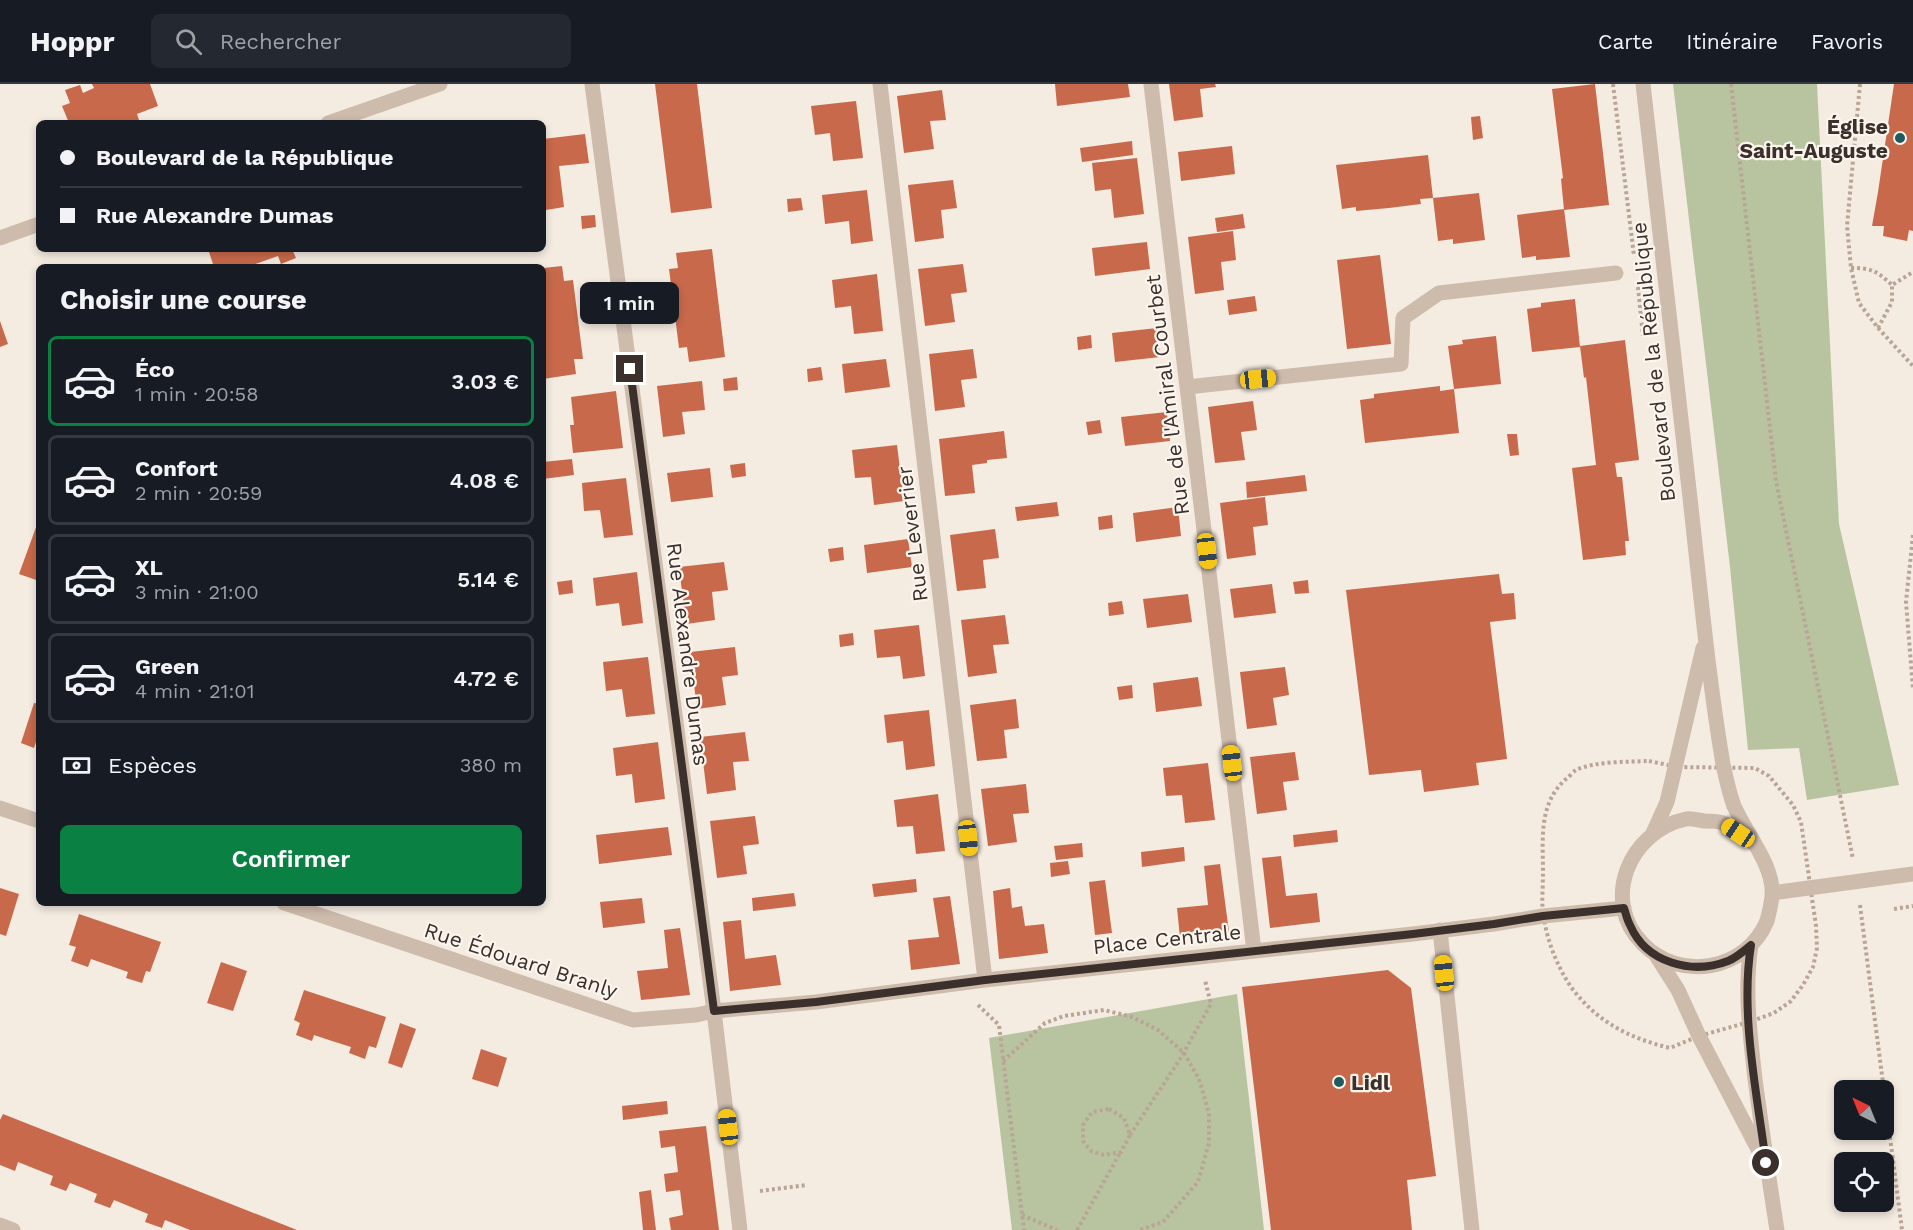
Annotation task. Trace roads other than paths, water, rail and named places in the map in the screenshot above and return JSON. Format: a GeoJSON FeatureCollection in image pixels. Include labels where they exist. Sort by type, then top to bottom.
{"type":"FeatureCollection","features":[{"type":"Feature","properties":{"kind":"street"},"geometry":{"type":"LineString","coordinates":[[337,120],[440,84]]}},
{"type":"Feature","properties":{"kind":"street","name":"Rue Alexandre Dumas"},"geometry":{"type":"LineString","coordinates":[[592,84],[714,1011],[740,1230]]}},
{"type":"Feature","properties":{"kind":"street","name":"Rue Leverrier"},"geometry":{"type":"LineString","coordinates":[[880,84],[978,981]]}},
{"type":"Feature","properties":{"kind":"street","name":"Rue de l'Amiral Courbet"},"geometry":{"type":"LineString","coordinates":[[1151,84],[1254,951]]}},
{"type":"Feature","properties":{"kind":"street","name":"Boulevard de la République"},"geometry":{"type":"LineString","coordinates":[[1643,84],[1706,636],[1724,766],[1733,804],[1754,844]]}},
{"type":"Feature","properties":{"kind":"street"},"geometry":{"type":"LineString","coordinates":[[0,238],[36,225]]}},
{"type":"Feature","properties":{"kind":"street"},"geometry":{"type":"LineString","coordinates":[[1187,387],[1401,364],[1403,318],[1439,292],[1616,273]]}},
{"type":"Feature","properties":{"kind":"street","name":"Boulevard de la République"},"geometry":{"type":"LineString","coordinates":[[1653,833],[1670,794],[1706,636]]}},
{"type":"Feature","properties":{"kind":"street"},"geometry":{"type":"LineString","coordinates":[[0,808],[36,817]]}},
{"type":"Feature","properties":{"kind":"street"},"geometry":{"type":"LineString","coordinates":[[1687,819],[1723,823],[1754,844],[1767,867],[1772,893],[1767,921],[1751,945],[1731,960],[1706,968],[1681,966],[1658,957],[1642,944],[1630,927],[1624,908],[1623,879],[1634,853],[1653,833],[1687,819]]}},
{"type":"Feature","properties":{"kind":"street"},"geometry":{"type":"LineString","coordinates":[[1772,893],[1913,874]]}},
{"type":"Feature","properties":{"kind":"street","name":"Rue Édouard Branly"},"geometry":{"type":"LineString","coordinates":[[293,906],[633,1020],[696,1015],[714,1011]]}},
{"type":"Feature","properties":{"kind":"street","name":"Place Centrale"},"geometry":{"type":"LineString","coordinates":[[714,1011],[816,1002],[978,981],[1624,908]]}},
{"type":"Feature","properties":{"kind":"street"},"geometry":{"type":"LineString","coordinates":[[1440,930],[1472,1230]]}},
{"type":"Feature","properties":{"kind":"street"},"geometry":{"type":"LineString","coordinates":[[1751,945],[1747,968],[1749,1022],[1766,1163],[1777,1230]]}},
{"type":"Feature","properties":{"kind":"street"},"geometry":{"type":"LineString","coordinates":[[1658,957],[1678,990],[1698,1035],[1766,1163]]}},
{"type":"Feature","properties":{"kind":"street"},"geometry":{"type":"LineString","coordinates":[[0,1225],[13,1230]]}},
{"type":"Feature","properties":{"kind":"place","name":"Église Saint-Auguste"},"geometry":{"type":"Point","coordinates":[1900,138]}},
{"type":"Feature","properties":{"kind":"place","name":"Lidl"},"geometry":{"type":"Point","coordinates":[1339,1082]}}]}
